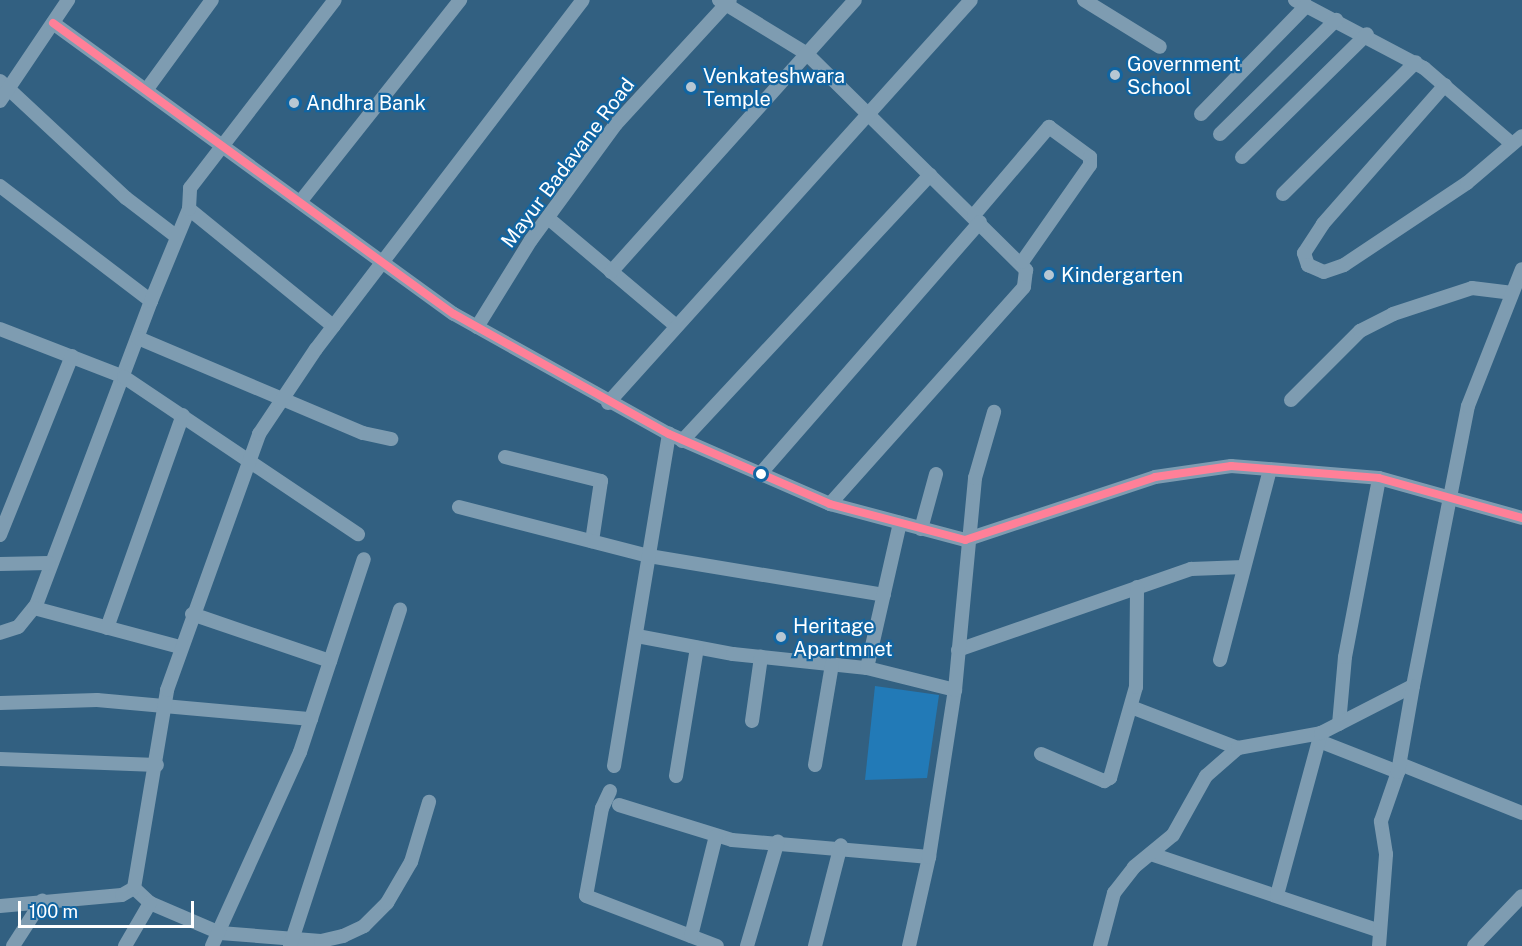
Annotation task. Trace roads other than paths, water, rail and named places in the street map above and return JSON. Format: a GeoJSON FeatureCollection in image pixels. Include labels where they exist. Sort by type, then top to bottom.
{"type":"FeatureCollection","features":[{"type":"Feature","properties":{"kind":"street"},"geometry":{"type":"LineString","coordinates":[[0,101],[4,84],[53,23],[68,0]]}},
{"type":"Feature","properties":{"kind":"street"},"geometry":{"type":"LineString","coordinates":[[147,89],[212,0]]}},
{"type":"Feature","properties":{"kind":"street"},"geometry":{"type":"LineString","coordinates":[[0,633],[18,627],[34,608],[49,563],[189,209],[190,188],[335,0]]}},
{"type":"Feature","properties":{"kind":"street"},"geometry":{"type":"LineString","coordinates":[[300,202],[460,0]]}},
{"type":"Feature","properties":{"kind":"street"},"geometry":{"type":"LineString","coordinates":[[0,906],[122,895],[134,888],[157,765],[165,707],[180,647],[250,459],[282,399],[333,326],[583,0]]}},
{"type":"Feature","properties":{"kind":"street"},"geometry":{"type":"LineString","coordinates":[[611,272],[855,0]]}},
{"type":"Feature","properties":{"kind":"street"},"geometry":{"type":"LineString","coordinates":[[608,403],[674,324],[971,0]]}},
{"type":"Feature","properties":{"kind":"street"},"geometry":{"type":"LineString","coordinates":[[1084,0],[1160,47]]}},
{"type":"Feature","properties":{"kind":"street"},"geometry":{"type":"LineString","coordinates":[[725,2],[807,54],[930,175],[1022,261],[1028,278],[1024,287],[830,504]]}},
{"type":"Feature","properties":{"kind":"street","name":"Mayur Badavane Road"},"geometry":{"type":"LineString","coordinates":[[477,327],[548,218],[616,124],[725,2]]}},
{"type":"Feature","properties":{"kind":"street"},"geometry":{"type":"LineString","coordinates":[[1201,114],[1301,3],[1367,34],[1416,62],[1520,138],[1467,183],[1344,265],[1324,272],[1308,265],[1304,253],[1323,224],[1446,85]]}},
{"type":"Feature","properties":{"kind":"street"},"geometry":{"type":"LineString","coordinates":[[1220,134],[1336,20]]}},
{"type":"Feature","properties":{"kind":"street"},"geometry":{"type":"LineString","coordinates":[[53,23],[300,202],[384,258],[477,327],[608,403],[682,441],[762,473],[830,504],[900,523],[922,526]]}},
{"type":"Feature","properties":{"kind":"street"},"geometry":{"type":"LineString","coordinates":[[1242,157],[1367,34]]}},
{"type":"Feature","properties":{"kind":"street"},"geometry":{"type":"LineString","coordinates":[[1283,194],[1416,62]]}},
{"type":"Feature","properties":{"kind":"street"},"geometry":{"type":"LineString","coordinates":[[4,84],[126,198],[177,237]]}},
{"type":"Feature","properties":{"kind":"street"},"geometry":{"type":"LineString","coordinates":[[762,473],[977,219],[1049,127],[1090,157],[1090,165],[1022,261]]}},
{"type":"Feature","properties":{"kind":"street"},"geometry":{"type":"LineString","coordinates":[[682,441],[930,175]]}},
{"type":"Feature","properties":{"kind":"street"},"geometry":{"type":"LineString","coordinates":[[0,186],[151,301]]}},
{"type":"Feature","properties":{"kind":"street"},"geometry":{"type":"LineString","coordinates":[[189,209],[333,326]]}},
{"type":"Feature","properties":{"kind":"street"},"geometry":{"type":"LineString","coordinates":[[548,218],[674,324]]}},
{"type":"Feature","properties":{"kind":"street"},"geometry":{"type":"LineString","coordinates":[[1379,946],[1377,930],[1386,854],[1381,820],[1399,768],[1448,500],[1479,367],[1522,269]]}},
{"type":"Feature","properties":{"kind":"street"},"geometry":{"type":"LineString","coordinates":[[1291,400],[1360,331],[1393,314],[1472,288],[1511,293]]}},
{"type":"Feature","properties":{"kind":"street"},"geometry":{"type":"LineString","coordinates":[[0,330],[72,357],[126,373],[183,415],[357,534]]}},
{"type":"Feature","properties":{"kind":"street"},"geometry":{"type":"LineString","coordinates":[[137,342],[391,439]]}},
{"type":"Feature","properties":{"kind":"street"},"geometry":{"type":"LineString","coordinates":[[0,535],[72,357]]}},
{"type":"Feature","properties":{"kind":"street"},"geometry":{"type":"LineString","coordinates":[[912,945],[956,690],[965,540],[975,478],[994,412]]}},
{"type":"Feature","properties":{"kind":"street"},"geometry":{"type":"LineString","coordinates":[[107,628],[183,415]]}},
{"type":"Feature","properties":{"kind":"street"},"geometry":{"type":"LineString","coordinates":[[614,766],[669,434]]}},
{"type":"Feature","properties":{"kind":"street"},"geometry":{"type":"LineString","coordinates":[[505,457],[601,481],[592,541]]}},
{"type":"Feature","properties":{"kind":"street"},"geometry":{"type":"LineString","coordinates":[[861,513],[866,506],[965,540],[1155,477],[1212,466],[1379,478],[1448,500],[1522,518]]}},
{"type":"Feature","properties":{"kind":"street"},"geometry":{"type":"LineString","coordinates":[[1220,660],[1270,469]]}},
{"type":"Feature","properties":{"kind":"street"},"geometry":{"type":"LineString","coordinates":[[922,526],[936,474]]}},
{"type":"Feature","properties":{"kind":"street"},"geometry":{"type":"LineString","coordinates":[[1339,724],[1345,657],[1379,478]]}},
{"type":"Feature","properties":{"kind":"street"},"geometry":{"type":"LineString","coordinates":[[459,507],[649,556],[884,595]]}},
{"type":"Feature","properties":{"kind":"street"},"geometry":{"type":"LineString","coordinates":[[867,668],[900,523]]}},
{"type":"Feature","properties":{"kind":"street"},"geometry":{"type":"LineString","coordinates":[[212,946],[220,933],[311,719],[364,558]]}},
{"type":"Feature","properties":{"kind":"street"},"geometry":{"type":"LineString","coordinates":[[0,564],[49,563]]}},
{"type":"Feature","properties":{"kind":"street"},"geometry":{"type":"LineString","coordinates":[[958,650],[1137,587],[1207,566],[1244,567]]}},
{"type":"Feature","properties":{"kind":"street"},"geometry":{"type":"LineString","coordinates":[[1041,754],[1107,781],[1131,707],[1137,587]]}},
{"type":"Feature","properties":{"kind":"street"},"geometry":{"type":"LineString","coordinates":[[34,608],[180,647]]}},
{"type":"Feature","properties":{"kind":"street"},"geometry":{"type":"LineString","coordinates":[[291,942],[400,609]]}},
{"type":"Feature","properties":{"kind":"street"},"geometry":{"type":"LineString","coordinates":[[192,614],[330,661]]}},
{"type":"Feature","properties":{"kind":"street"},"geometry":{"type":"LineString","coordinates":[[637,636],[697,648],[761,657],[867,668],[956,690]]}},
{"type":"Feature","properties":{"kind":"street"},"geometry":{"type":"LineString","coordinates":[[676,776],[697,648]]}},
{"type":"Feature","properties":{"kind":"street"},"geometry":{"type":"LineString","coordinates":[[752,721],[761,657]]}},
{"type":"Feature","properties":{"kind":"street"},"geometry":{"type":"LineString","coordinates":[[815,765],[832,664]]}},
{"type":"Feature","properties":{"kind":"street"},"geometry":{"type":"LineString","coordinates":[[1131,707],[1238,748],[1320,737],[1339,724],[1413,686]]}},
{"type":"Feature","properties":{"kind":"street"},"geometry":{"type":"LineString","coordinates":[[0,703],[97,700],[311,719]]}},
{"type":"Feature","properties":{"kind":"street"},"geometry":{"type":"LineString","coordinates":[[1320,737],[1522,813]]}},
{"type":"Feature","properties":{"kind":"street"},"geometry":{"type":"LineString","coordinates":[[1277,895],[1320,737]]}},
{"type":"Feature","properties":{"kind":"street"},"geometry":{"type":"LineString","coordinates":[[1100,946],[1114,893],[1134,867],[1154,855],[1182,824],[1206,776],[1238,748]]}},
{"type":"Feature","properties":{"kind":"street"},"geometry":{"type":"LineString","coordinates":[[0,759],[157,765]]}},
{"type":"Feature","properties":{"kind":"street"},"geometry":{"type":"LineString","coordinates":[[610,791],[602,808],[586,896],[717,946]]}},
{"type":"Feature","properties":{"kind":"street"},"geometry":{"type":"LineString","coordinates":[[134,888],[150,903],[220,933],[291,942],[321,941],[364,926],[387,903],[411,862],[429,802]]}},
{"type":"Feature","properties":{"kind":"street"},"geometry":{"type":"LineString","coordinates":[[619,805],[716,836],[842,845],[929,857]]}},
{"type":"Feature","properties":{"kind":"street"},"geometry":{"type":"LineString","coordinates":[[692,936],[716,836]]}},
{"type":"Feature","properties":{"kind":"street"},"geometry":{"type":"LineString","coordinates":[[747,946],[778,842]]}},
{"type":"Feature","properties":{"kind":"street"},"geometry":{"type":"LineString","coordinates":[[816,946],[842,845]]}},
{"type":"Feature","properties":{"kind":"street"},"geometry":{"type":"LineString","coordinates":[[1154,855],[1377,930]]}},
{"type":"Feature","properties":{"kind":"street"},"geometry":{"type":"LineString","coordinates":[[1474,946],[1522,896]]}},
{"type":"Feature","properties":{"kind":"street"},"geometry":{"type":"LineString","coordinates":[[13,946],[42,901]]}},
{"type":"Feature","properties":{"kind":"street"},"geometry":{"type":"LineString","coordinates":[[125,946],[150,903]]}},
{"type":"Feature","properties":{"kind":"place","name":"Government School"},"geometry":{"type":"Point","coordinates":[1115,75]}},
{"type":"Feature","properties":{"kind":"place","name":"Venkateshwara Temple"},"geometry":{"type":"Point","coordinates":[691,87]}},
{"type":"Feature","properties":{"kind":"place","name":"Andhra Bank"},"geometry":{"type":"Point","coordinates":[294,103]}},
{"type":"Feature","properties":{"kind":"place","name":"Kindergarten"},"geometry":{"type":"Point","coordinates":[1049,275]}},
{"type":"Feature","properties":{"kind":"place","name":"Heritage Apartmnet"},"geometry":{"type":"Point","coordinates":[781,637]}}]}
